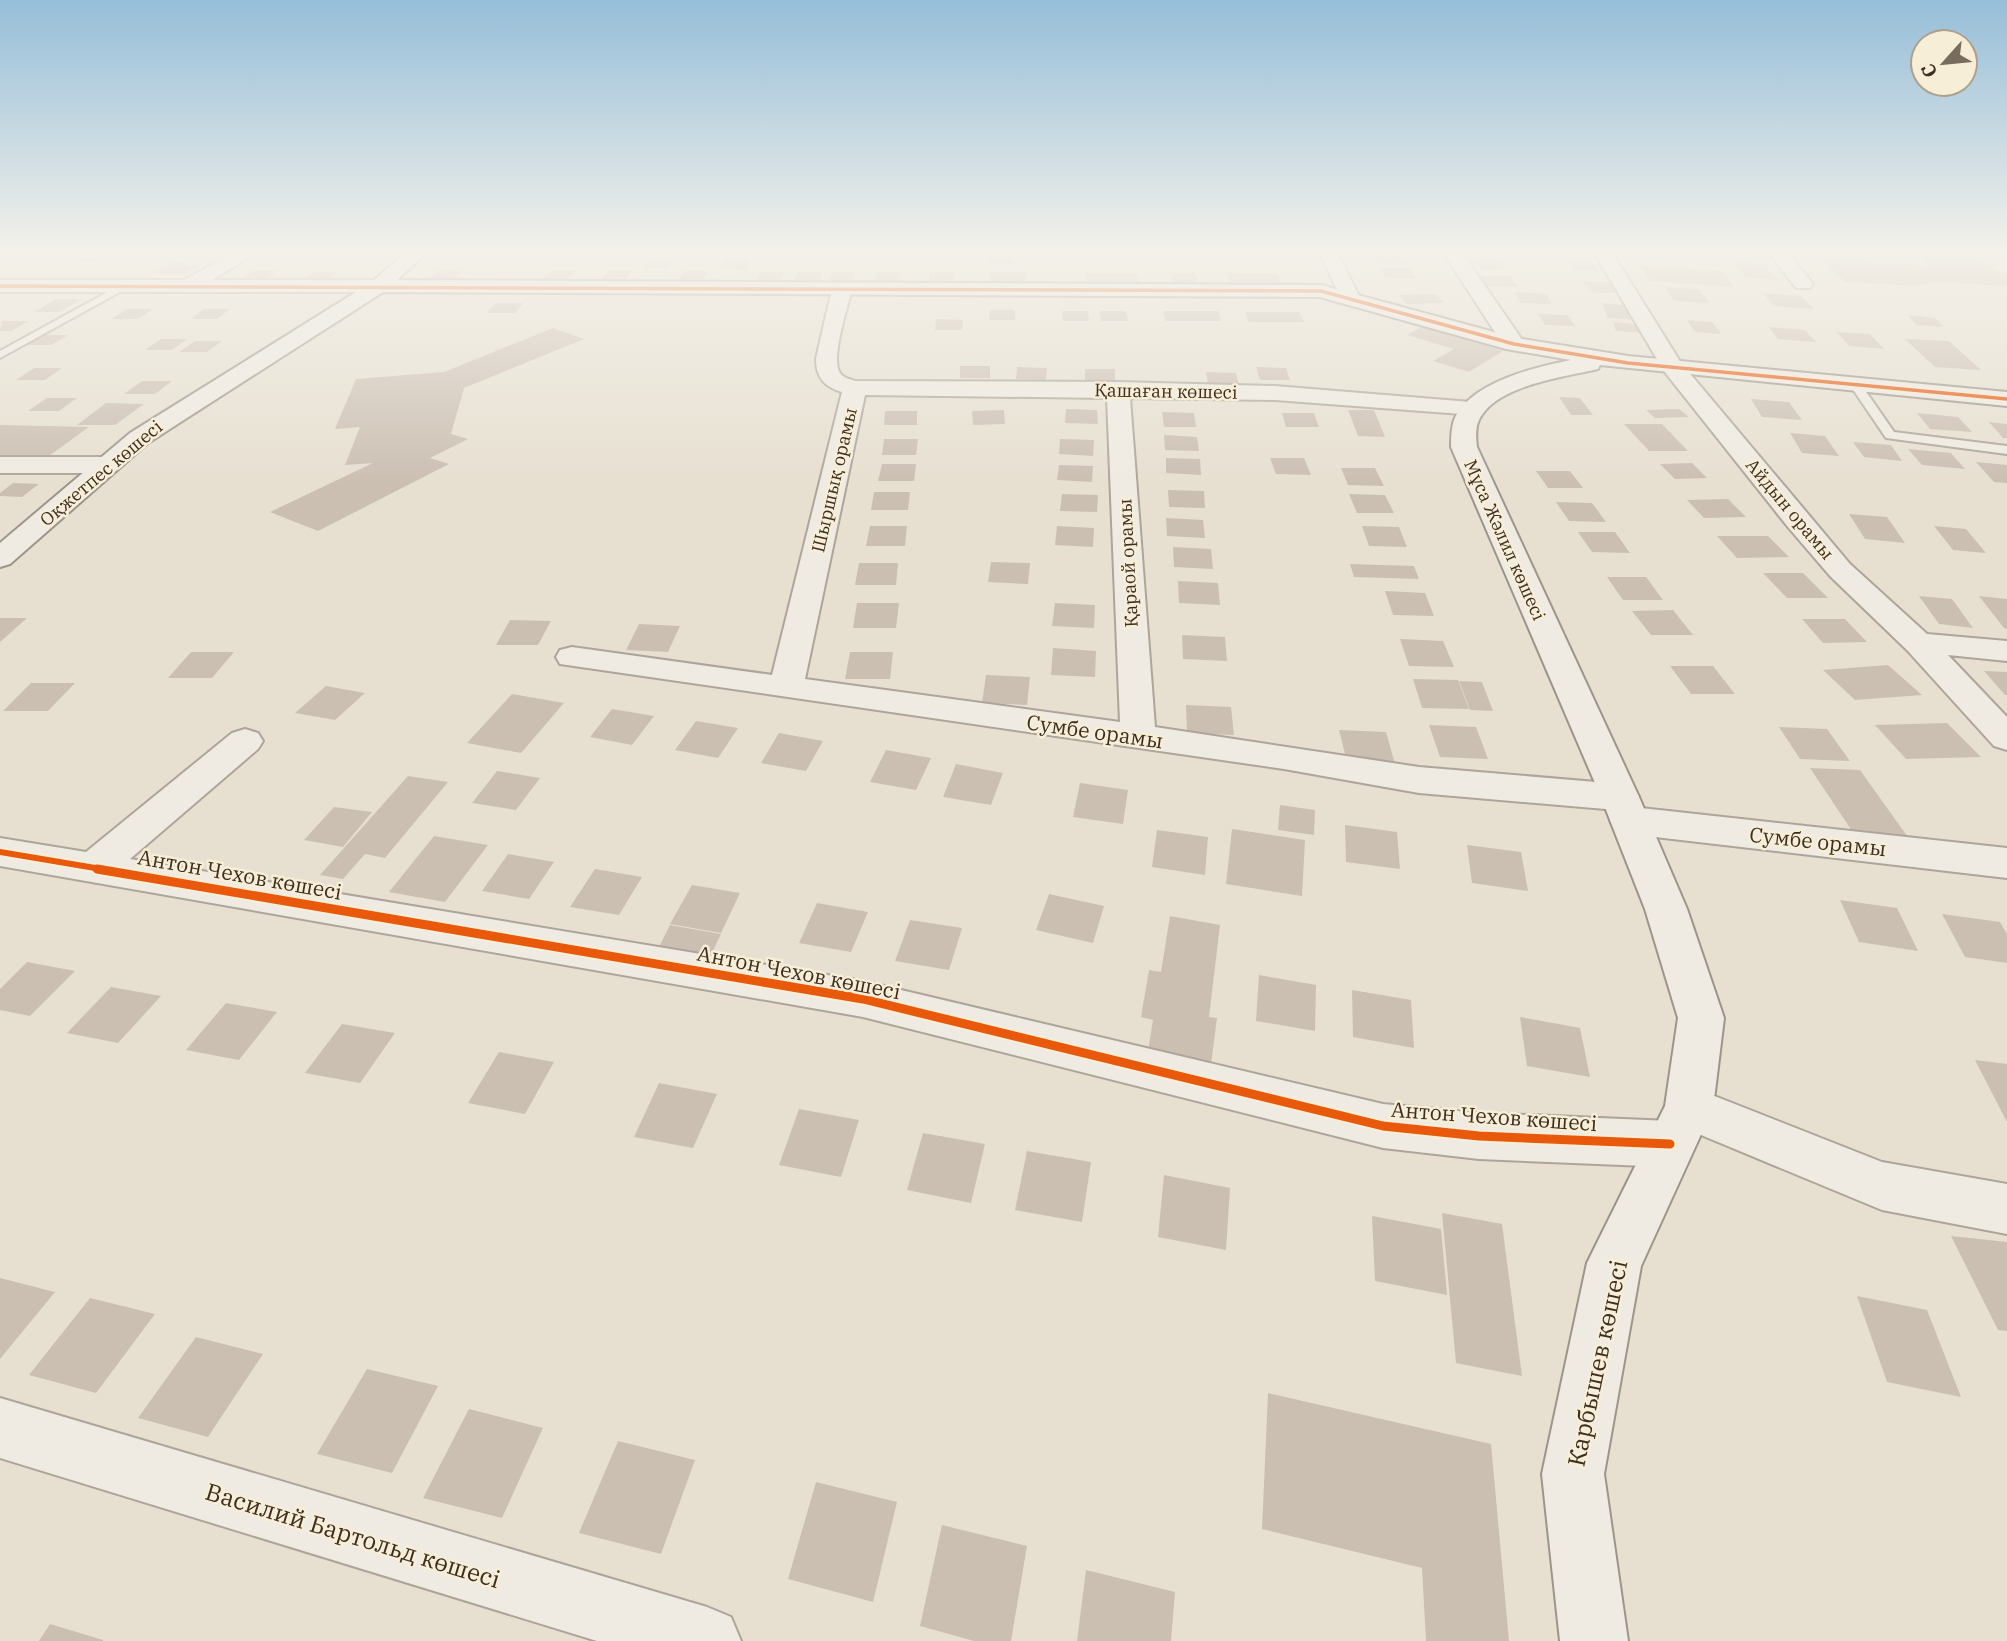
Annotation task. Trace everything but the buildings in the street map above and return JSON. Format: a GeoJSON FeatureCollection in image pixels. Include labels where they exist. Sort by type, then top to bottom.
{"type":"FeatureCollection","features":[{"type":"Feature","properties":{"kind":"street","name":"Оқжетпес көшесі"},"geometry":{"type":"LineString","coordinates":[[0,558],[106,465],[172,415],[307,331]]}},
{"type":"Feature","properties":{"kind":"street","name":"Шыршық орамы"},"geometry":{"type":"LineString","coordinates":[[786,687],[855,388],[842,385],[830,376],[825,363],[832,331]]}},
{"type":"Feature","properties":{"kind":"street"},"geometry":{"type":"LineString","coordinates":[[1464,331],[1514,344],[1628,363]]}},
{"type":"Feature","properties":{"kind":"street"},"geometry":{"type":"LineString","coordinates":[[1505,331],[1514,344]]}},
{"type":"Feature","properties":{"kind":"street","name":"Айдын орамы"},"geometry":{"type":"LineString","coordinates":[[1650,331],[1672,366],[1815,541],[1840,569],[1918,643],[2007,738]]}},
{"type":"Feature","properties":{"kind":"street"},"geometry":{"type":"LineString","coordinates":[[1475,408],[1501,388],[1586,364],[1628,363],[2007,400]]}},
{"type":"Feature","properties":{"kind":"street","name":"Қашаған көшесі"},"geometry":{"type":"LineString","coordinates":[[855,388],[1118,389],[1275,393],[1475,408]]}},
{"type":"Feature","properties":{"kind":"street","name":"Қараой орамы"},"geometry":{"type":"LineString","coordinates":[[1118,389],[1138,737]]}},
{"type":"Feature","properties":{"kind":"street","name":"Мұса Жәлил көшесі"},"geometry":{"type":"LineString","coordinates":[[1475,408],[1468,416],[1464,428],[1464,447],[1625,808]]}},
{"type":"Feature","properties":{"kind":"street"},"geometry":{"type":"LineString","coordinates":[[0,465],[106,465]]}},
{"type":"Feature","properties":{"kind":"street"},"geometry":{"type":"LineString","coordinates":[[1918,643],[2007,651]]}},
{"type":"Feature","properties":{"kind":"street","name":"Сумбе орамы"},"geometry":{"type":"LineString","coordinates":[[572,657],[1284,757],[1419,780],[2007,863]]}},
{"type":"Feature","properties":{"kind":"street"},"geometry":{"type":"LineString","coordinates":[[96,866],[245,741]]}},
{"type":"Feature","properties":{"kind":"street","name":"Карбышев көшесі"},"geometry":{"type":"LineString","coordinates":[[1594,1641],[1573,1474],[1614,1263],[1680,1126],[1701,1018],[1667,909],[1625,808]]}},
{"type":"Feature","properties":{"kind":"street","name":"Антон Чехов көшесі"},"geometry":{"type":"LineString","coordinates":[[0,852],[96,866],[863,999],[1383,1126],[1479,1136],[1680,1126],[1882,1186],[2007,1209]]}},
{"type":"Feature","properties":{"kind":"street","name":"Василий Бартольд көшесі"},"geometry":{"type":"LineString","coordinates":[[0,1428],[707,1641]]}},
{"type":"Feature","properties":{"kind":"lane"},"geometry":{"type":"LineString","coordinates":[[0,355],[44,331]]}},
{"type":"Feature","properties":{"kind":"lane"},"geometry":{"type":"LineString","coordinates":[[1856,385],[1890,435],[2007,450]]}},
{"type":"Feature","properties":{"kind":"cycle path"},"geometry":{"type":"LineString","coordinates":[[1465,331],[1514,344],[1628,363],[2007,399]]}},
{"type":"Feature","properties":{"kind":"cycle path"},"geometry":{"type":"LineString","coordinates":[[0,852],[863,999],[1383,1126],[1479,1136],[1670,1144]]}}]}
